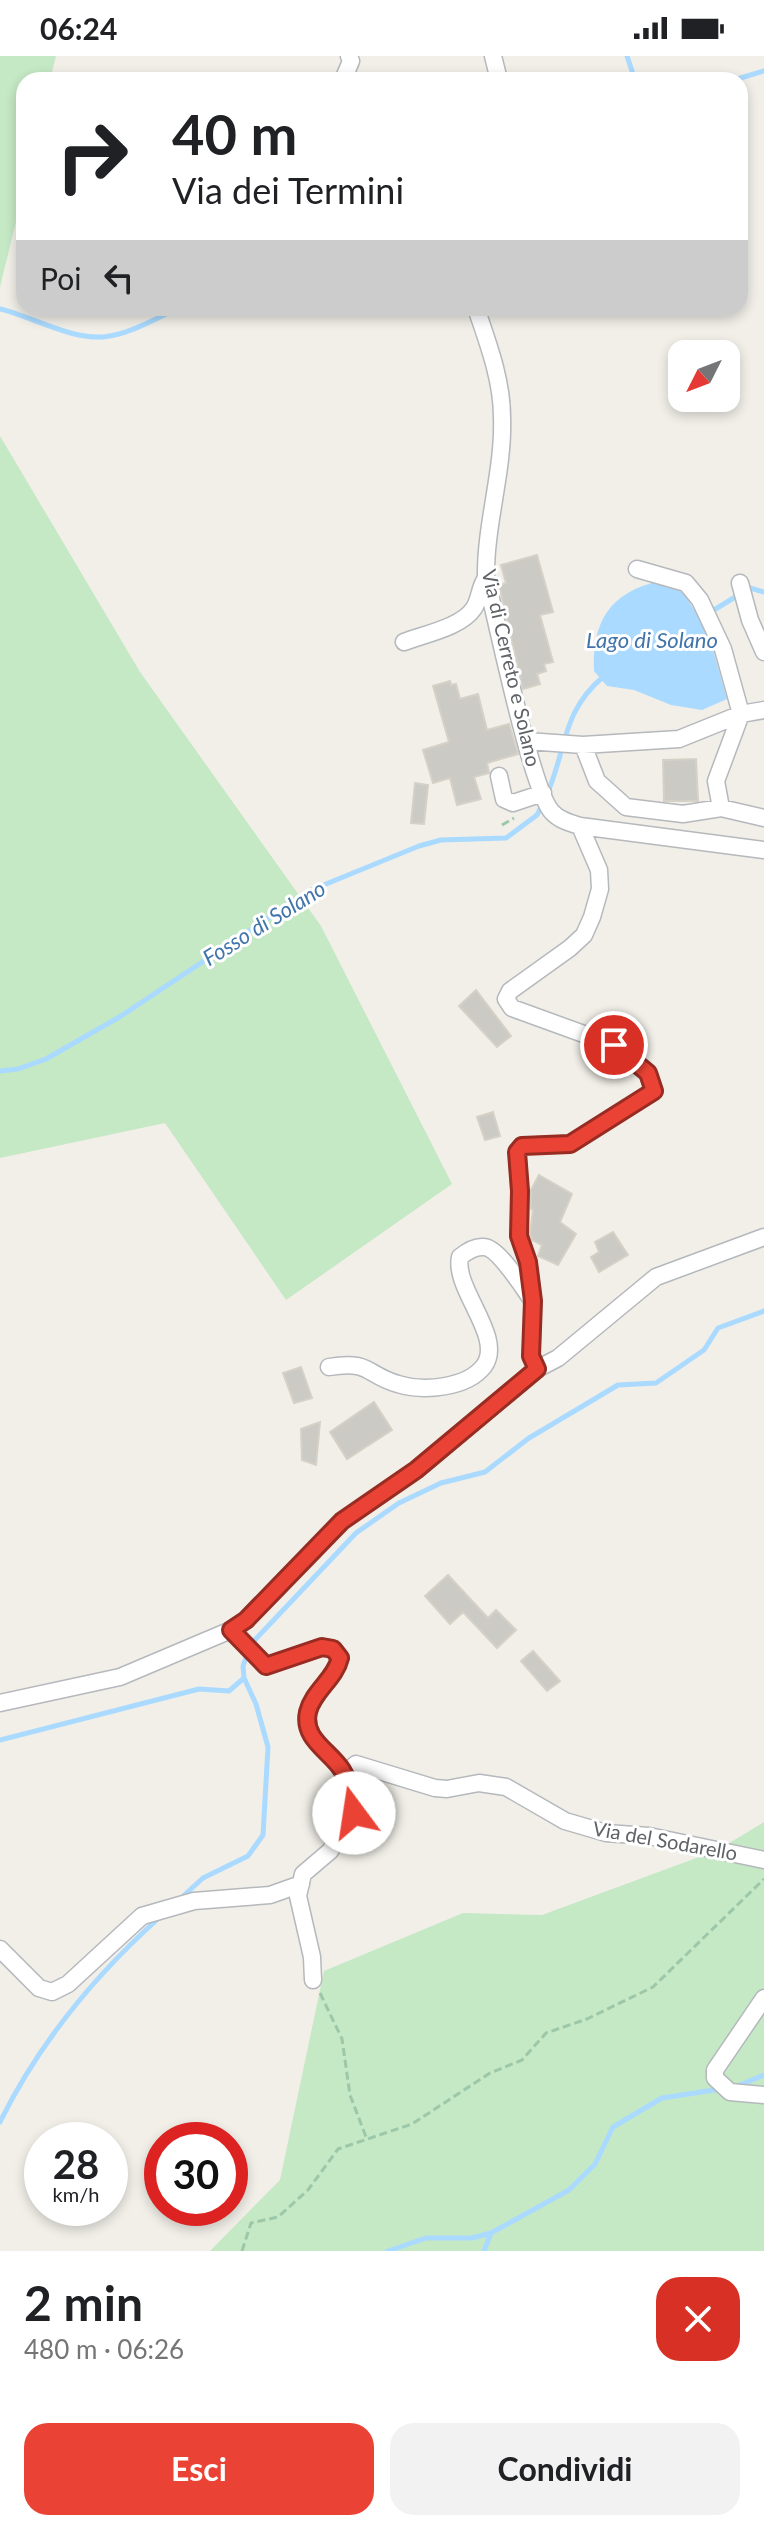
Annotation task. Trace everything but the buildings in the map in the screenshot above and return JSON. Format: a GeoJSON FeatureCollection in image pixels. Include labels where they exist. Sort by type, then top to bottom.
{"type":"FeatureCollection","features":[{"type":"Feature","properties":{"kind":"street","name":"Via di Cerreto e Solano"},"geometry":{"type":"LineString","coordinates":[[479,316],[492,356],[503,415],[485,545],[486,578],[527,741],[550,811],[560,819],[580,826],[764,850]]}},
{"type":"Feature","properties":{"kind":"street"},"geometry":{"type":"LineString","coordinates":[[637,569],[686,583],[700,600],[723,649],[741,714],[716,781],[721,808]]}},
{"type":"Feature","properties":{"kind":"street"},"geometry":{"type":"LineString","coordinates":[[404,642],[465,619],[476,606],[478,589],[486,578]]}},
{"type":"Feature","properties":{"kind":"street"},"geometry":{"type":"LineString","coordinates":[[740,583],[750,620],[764,652]]}},
{"type":"Feature","properties":{"kind":"street"},"geometry":{"type":"LineString","coordinates":[[527,741],[583,745],[679,739],[741,714],[764,710]]}},
{"type":"Feature","properties":{"kind":"street"},"geometry":{"type":"LineString","coordinates":[[583,745],[597,781],[626,807],[683,814],[721,808],[764,818]]}},
{"type":"Feature","properties":{"kind":"street"},"geometry":{"type":"LineString","coordinates":[[499,776],[504,799],[513,803],[543,793]]}},
{"type":"Feature","properties":{"kind":"street"},"geometry":{"type":"LineString","coordinates":[[537,1369],[531,1356],[533,1301],[528,1262],[519,1236],[517,1152],[522,1146],[570,1144],[654,1091],[648,1073],[614,1045],[512,1008],[506,999],[510,991],[584,935],[592,917],[600,889],[599,870],[580,826]]}},
{"type":"Feature","properties":{"kind":"street"},"geometry":{"type":"LineString","coordinates":[[0,1703],[120,1677],[231,1630],[246,1620],[342,1521],[416,1470],[537,1369],[558,1358],[656,1277],[764,1237]]}},
{"type":"Feature","properties":{"kind":"street"},"geometry":{"type":"LineString","coordinates":[[329,1367],[350,1363],[372,1370],[398,1384],[449,1387],[470,1378],[485,1365],[489,1353],[476,1305],[462,1285],[457,1270],[460,1257],[471,1249],[483,1247],[493,1251],[533,1301]]}},
{"type":"Feature","properties":{"kind":"street"},"geometry":{"type":"LineString","coordinates":[[231,1630],[266,1666],[322,1647],[333,1649],[340,1658],[337,1669],[320,1688],[308,1709],[310,1735],[344,1774],[354,1813],[330,1851],[303,1874],[298,1896],[312,1957],[313,1980]]}},
{"type":"Feature","properties":{"kind":"street","name":"Via del Sodarello"},"geometry":{"type":"LineString","coordinates":[[344,1774],[356,1764],[435,1788],[479,1783],[506,1787],[565,1821],[592,1829],[649,1836],[764,1860]]}},
{"type":"Feature","properties":{"kind":"street"},"geometry":{"type":"LineString","coordinates":[[0,1949],[39,1988],[52,1992],[68,1984],[142,1916],[194,1901],[270,1895],[301,1884]]}},
{"type":"Feature","properties":{"kind":"street"},"geometry":{"type":"LineString","coordinates":[[764,1998],[715,2070],[715,2078],[730,2092],[764,2095]]}},
{"type":"Feature","properties":{"kind":"path"},"geometry":{"type":"LineString","coordinates":[[242,2251],[251,2223],[278,2217],[308,2190],[338,2149],[366,2137],[412,2124],[490,2073],[522,2060],[546,2033],[587,2019],[653,1987],[764,1879]]}},
{"type":"Feature","properties":{"kind":"path"},"geometry":{"type":"LineString","coordinates":[[313,1980],[342,2039],[350,2095],[366,2137]]}},
{"type":"Feature","properties":{"kind":"green space"},"geometry":{"type":"Polygon","coordinates":[[[0,56],[56,56],[52,72],[16,72],[16,222],[0,287],[0,56]]]}},
{"type":"Feature","properties":{"kind":"green space"},"geometry":{"type":"Polygon","coordinates":[[[0,436],[140,672],[321,926],[452,1184],[286,1300],[165,1123],[0,1158],[0,436]]]}},
{"type":"Feature","properties":{"kind":"green space"},"geometry":{"type":"Polygon","coordinates":[[[764,1822],[764,2251],[210,2251],[235,2226],[248,2226],[248,2212],[280,2180],[324,1971],[463,1913],[542,1915],[718,1850],[764,1822]]]}},
{"type":"Feature","properties":{"kind":"water","name":"Lago di Solano"},"geometry":{"type":"Polygon","coordinates":[[[660,581],[680,587],[708,632],[727,699],[702,710],[671,705],[634,690],[607,686],[594,671],[596,637],[608,611],[628,593],[660,581]]]}},
{"type":"Feature","properties":{"kind":"waterway"},"geometry":{"type":"LineString","coordinates":[[627,56],[632,72]]}},
{"type":"Feature","properties":{"kind":"waterway"},"geometry":{"type":"LineString","coordinates":[[748,76],[764,71]]}},
{"type":"Feature","properties":{"kind":"waterway"},"geometry":{"type":"LineString","coordinates":[[0,309],[16,314]]}},
{"type":"Feature","properties":{"kind":"waterway"},"geometry":{"type":"LineString","coordinates":[[22,316],[90,337],[113,336],[162,316]]}},
{"type":"Feature","properties":{"kind":"waterway","name":"Fosso di Solano"},"geometry":{"type":"LineString","coordinates":[[709,613],[750,588],[764,592]]}},
{"type":"Feature","properties":{"kind":"waterway","name":"Fosso di Solano"},"geometry":{"type":"LineString","coordinates":[[547,794],[572,717],[590,690],[604,676]]}},
{"type":"Feature","properties":{"kind":"waterway","name":"Fosso di Solano"},"geometry":{"type":"LineString","coordinates":[[0,1071],[18,1069],[46,1059],[121,1016],[309,891],[441,840],[506,838],[537,815],[543,803]]}},
{"type":"Feature","properties":{"kind":"waterway"},"geometry":{"type":"LineString","coordinates":[[0,1740],[199,1689],[229,1691],[244,1678],[243,1666],[251,1644],[356,1533],[399,1503],[441,1483],[485,1472],[529,1438],[618,1385],[656,1383],[704,1350],[718,1328],[764,1311]]}},
{"type":"Feature","properties":{"kind":"waterway"},"geometry":{"type":"LineString","coordinates":[[180,1899],[203,1878],[248,1856],[263,1835],[268,1747],[256,1704],[244,1678]]}},
{"type":"Feature","properties":{"kind":"waterway"},"geometry":{"type":"LineString","coordinates":[[0,2122],[32,2065],[70,2012],[113,1962],[161,1916]]}},
{"type":"Feature","properties":{"kind":"waterway"},"geometry":{"type":"LineString","coordinates":[[735,2087],[764,2075]]}},
{"type":"Feature","properties":{"kind":"waterway"},"geometry":{"type":"LineString","coordinates":[[484,2251],[491,2233],[569,2190],[595,2164],[613,2127],[662,2098],[721,2089]]}},
{"type":"Feature","properties":{"kind":"waterway"},"geometry":{"type":"LineString","coordinates":[[388,2251],[426,2238],[472,2238],[491,2233]]}},
{"type":"Feature","properties":{"kind":"route"},"geometry":{"type":"LineString","coordinates":[[354,1813],[348,1783],[341,1769],[310,1735],[307,1722],[308,1709],[320,1688],[337,1669],[340,1658],[333,1649],[322,1647],[266,1666],[231,1630],[246,1620],[342,1521],[416,1470],[537,1369],[531,1356],[533,1301],[528,1262],[519,1236],[517,1152],[522,1146],[570,1144],[654,1091],[648,1073],[614,1045]]}}]}
